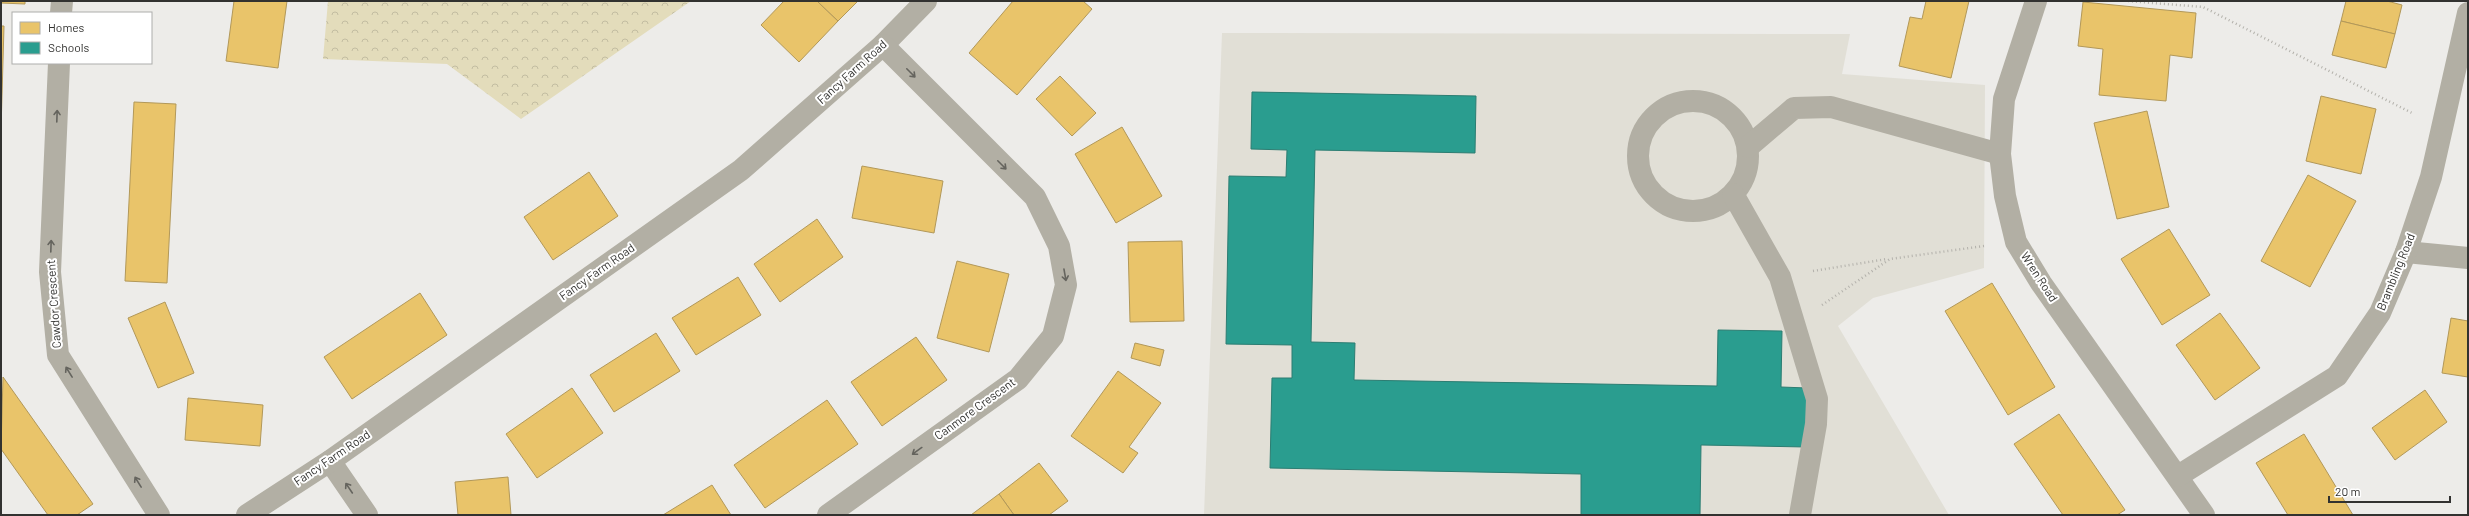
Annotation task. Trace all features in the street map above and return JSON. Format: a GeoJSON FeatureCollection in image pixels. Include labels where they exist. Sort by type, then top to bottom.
{"type":"FeatureCollection","features":[{"type":"Feature","properties":{"kind":"street"},"geometry":{"type":"LineString","coordinates":[[61,12],[62,1]]}},
{"type":"Feature","properties":{"kind":"street","name":"Fancy Farm Road"},"geometry":{"type":"LineString","coordinates":[[247,515],[330,461],[741,170],[884,45],[926,1]]}},
{"type":"Feature","properties":{"kind":"street","name":"Wren Road"},"geometry":{"type":"LineString","coordinates":[[2036,1],[2004,99],[2000,154],[2004,196],[2016,242],[2041,283],[2204,515]]}},
{"type":"Feature","properties":{"kind":"street","name":"Brambling Road"},"geometry":{"type":"LineString","coordinates":[[2178,476],[2337,376],[2380,313],[2406,252],[2431,177],[2468,13]]}},
{"type":"Feature","properties":{"kind":"street","name":"Canmore Crescent"},"geometry":{"type":"LineString","coordinates":[[828,515],[1018,379],[1053,336],[1066,285],[1059,246],[1035,198],[884,45]]}},
{"type":"Feature","properties":{"kind":"street","name":"Cawdor Crescent"},"geometry":{"type":"LineString","coordinates":[[59,64],[50,272],[58,355],[159,515]]}},
{"type":"Feature","properties":{"kind":"street"},"geometry":{"type":"LineString","coordinates":[[1691,101],[1716,106],[1730,115],[1741,129],[1748,147],[1747,168],[1740,186],[1733,194],[1715,207],[1694,212],[1678,210],[1663,203],[1650,192],[1642,179],[1638,163],[1641,137],[1650,122],[1662,110],[1674,104],[1691,101]]}},
{"type":"Feature","properties":{"kind":"street"},"geometry":{"type":"LineString","coordinates":[[1748,147],[1794,108],[1831,107],[2000,154]]}},
{"type":"Feature","properties":{"kind":"street"},"geometry":{"type":"LineString","coordinates":[[1733,194],[1780,277],[1796,323],[1817,399],[1816,424],[1800,515]]}},
{"type":"Feature","properties":{"kind":"street"},"geometry":{"type":"LineString","coordinates":[[2406,252],[2468,258]]}},
{"type":"Feature","properties":{"kind":"street"},"geometry":{"type":"LineString","coordinates":[[330,461],[367,515]]}},
{"type":"Feature","properties":{"kind":"path"},"geometry":{"type":"LineString","coordinates":[[2128,1],[2203,7],[2442,128]]}},
{"type":"Feature","properties":{"kind":"path"},"geometry":{"type":"LineString","coordinates":[[1780,277],[1890,259],[2016,242]]}},
{"type":"Feature","properties":{"kind":"path"},"geometry":{"type":"LineString","coordinates":[[1796,323],[1890,259]]}},
{"type":"Feature","properties":{"kind":"shaded area"},"geometry":{"type":"Polygon","coordinates":[[[1222,33],[1850,34],[1842,74],[1985,85],[1984,268],[1873,298],[1838,326],[1949,515],[1204,515],[1222,33]]]}},
{"type":"Feature","properties":{"kind":"green space"},"geometry":{"type":"Polygon","coordinates":[[[328,1],[691,1],[521,119],[447,64],[323,59],[328,1]]]}},
{"type":"Feature","properties":{"kind":"building: Homes"},"geometry":{"type":"Polygon","coordinates":[[[1,1],[25,1],[25,4],[1,3],[1,1]]]}},
{"type":"Feature","properties":{"kind":"building: Homes"},"geometry":{"type":"Polygon","coordinates":[[[234,1],[287,1],[278,68],[226,61],[234,1]]]}},
{"type":"Feature","properties":{"kind":"building: Homes"},"geometry":{"type":"Polygon","coordinates":[[[784,1],[817,1],[838,21],[799,62],[761,25],[784,1]]]}},
{"type":"Feature","properties":{"kind":"building: Homes"},"geometry":{"type":"Polygon","coordinates":[[[817,1],[858,1],[838,21],[817,1]]]}},
{"type":"Feature","properties":{"kind":"building: Homes"},"geometry":{"type":"Polygon","coordinates":[[[1013,1],[1083,1],[1092,9],[1017,95],[969,53],[1013,1]]]}},
{"type":"Feature","properties":{"kind":"building: Homes"},"geometry":{"type":"Polygon","coordinates":[[[1926,1],[1969,1],[1951,78],[1899,66],[1910,17],[1922,19],[1926,1]]]}},
{"type":"Feature","properties":{"kind":"building: Homes"},"geometry":{"type":"Polygon","coordinates":[[[2346,1],[2387,1],[2402,5],[2395,34],[2341,21],[2346,1]]]}},
{"type":"Feature","properties":{"kind":"building: Homes"},"geometry":{"type":"Polygon","coordinates":[[[2083,2],[2196,13],[2192,58],[2170,55],[2166,101],[2099,95],[2103,49],[2078,46],[2083,2]]]}},
{"type":"Feature","properties":{"kind":"building: Homes"},"geometry":{"type":"Polygon","coordinates":[[[2341,21],[2395,34],[2386,68],[2332,55],[2341,21]]]}},
{"type":"Feature","properties":{"kind":"building: Homes"},"geometry":{"type":"Polygon","coordinates":[[[1,26],[4,26],[1,130],[1,26]]]}},
{"type":"Feature","properties":{"kind":"building: Homes"},"geometry":{"type":"Polygon","coordinates":[[[1060,76],[1096,113],[1072,136],[1036,99],[1060,76]]]}},
{"type":"Feature","properties":{"kind":"building: Homes"},"geometry":{"type":"Polygon","coordinates":[[[2321,96],[2376,109],[2361,174],[2306,161],[2321,96]]]}},
{"type":"Feature","properties":{"kind":"building: Homes"},"geometry":{"type":"Polygon","coordinates":[[[134,102],[176,104],[167,283],[125,281],[134,102]]]}},
{"type":"Feature","properties":{"kind":"building: Homes"},"geometry":{"type":"Polygon","coordinates":[[[2147,111],[2169,207],[2117,219],[2094,123],[2147,111]]]}},
{"type":"Feature","properties":{"kind":"building: Homes"},"geometry":{"type":"Polygon","coordinates":[[[1122,127],[1162,196],[1116,223],[1075,154],[1122,127]]]}},
{"type":"Feature","properties":{"kind":"building: Homes"},"geometry":{"type":"Polygon","coordinates":[[[862,166],[943,181],[934,233],[852,218],[862,166]]]}},
{"type":"Feature","properties":{"kind":"building: Homes"},"geometry":{"type":"Polygon","coordinates":[[[589,172],[618,216],[553,260],[524,217],[589,172]]]}},
{"type":"Feature","properties":{"kind":"building: Homes"},"geometry":{"type":"Polygon","coordinates":[[[2308,175],[2356,201],[2310,287],[2261,261],[2308,175]]]}},
{"type":"Feature","properties":{"kind":"building: Homes"},"geometry":{"type":"Polygon","coordinates":[[[817,219],[843,257],[780,302],[754,264],[817,219]]]}},
{"type":"Feature","properties":{"kind":"building: Homes"},"geometry":{"type":"Polygon","coordinates":[[[2169,229],[2210,295],[2162,325],[2121,259],[2169,229]]]}},
{"type":"Feature","properties":{"kind":"building: Homes"},"geometry":{"type":"Polygon","coordinates":[[[1182,241],[1184,321],[1130,322],[1128,242],[1182,241]]]}},
{"type":"Feature","properties":{"kind":"building: Homes"},"geometry":{"type":"Polygon","coordinates":[[[957,261],[1009,274],[989,352],[937,338],[957,261]]]}},
{"type":"Feature","properties":{"kind":"building: Homes"},"geometry":{"type":"Polygon","coordinates":[[[738,277],[761,315],[696,355],[672,318],[738,277]]]}},
{"type":"Feature","properties":{"kind":"building: Homes"},"geometry":{"type":"Polygon","coordinates":[[[1992,283],[2055,387],[2008,415],[1945,311],[1992,283]]]}},
{"type":"Feature","properties":{"kind":"building: Homes"},"geometry":{"type":"Polygon","coordinates":[[[420,293],[447,335],[352,399],[324,357],[420,293]]]}},
{"type":"Feature","properties":{"kind":"building: Homes"},"geometry":{"type":"Polygon","coordinates":[[[165,302],[194,373],[158,388],[128,318],[165,302]]]}},
{"type":"Feature","properties":{"kind":"building: Homes"},"geometry":{"type":"Polygon","coordinates":[[[2220,313],[2260,368],[2215,400],[2176,345],[2220,313]]]}},
{"type":"Feature","properties":{"kind":"building: Homes"},"geometry":{"type":"Polygon","coordinates":[[[2451,318],[2468,321],[2468,377],[2442,373],[2451,318]]]}},
{"type":"Feature","properties":{"kind":"building: Homes"},"geometry":{"type":"Polygon","coordinates":[[[656,333],[680,371],[614,412],[590,375],[656,333]]]}},
{"type":"Feature","properties":{"kind":"building: Homes"},"geometry":{"type":"Polygon","coordinates":[[[916,337],[947,380],[882,426],[851,382],[916,337]]]}},
{"type":"Feature","properties":{"kind":"building: Homes"},"geometry":{"type":"Polygon","coordinates":[[[1135,343],[1164,350],[1160,366],[1131,358],[1135,343]]]}},
{"type":"Feature","properties":{"kind":"building: Homes"},"geometry":{"type":"Polygon","coordinates":[[[1118,371],[1161,403],[1129,447],[1138,453],[1123,473],[1071,436],[1118,371]]]}},
{"type":"Feature","properties":{"kind":"building: Homes"},"geometry":{"type":"Polygon","coordinates":[[[3,377],[93,504],[77,515],[48,515],[1,449],[3,377]]]}},
{"type":"Feature","properties":{"kind":"building: Homes"},"geometry":{"type":"Polygon","coordinates":[[[572,388],[603,433],[537,478],[506,434],[572,388]]]}},
{"type":"Feature","properties":{"kind":"building: Homes"},"geometry":{"type":"Polygon","coordinates":[[[2425,390],[2447,422],[2395,460],[2372,428],[2425,390]]]}},
{"type":"Feature","properties":{"kind":"building: Homes"},"geometry":{"type":"Polygon","coordinates":[[[188,398],[263,405],[260,446],[185,440],[188,398]]]}},
{"type":"Feature","properties":{"kind":"building: Homes"},"geometry":{"type":"Polygon","coordinates":[[[827,400],[858,444],[765,508],[734,465],[827,400]]]}},
{"type":"Feature","properties":{"kind":"building: Homes"},"geometry":{"type":"Polygon","coordinates":[[[2059,414],[2125,510],[2117,515],[2063,515],[2014,444],[2059,414]]]}},
{"type":"Feature","properties":{"kind":"building: Homes"},"geometry":{"type":"Polygon","coordinates":[[[2304,434],[2353,515],[2288,515],[2256,463],[2304,434]]]}},
{"type":"Feature","properties":{"kind":"building: Homes"},"geometry":{"type":"Polygon","coordinates":[[[1039,463],[1068,501],[1049,515],[1014,515],[999,494],[1039,463]]]}},
{"type":"Feature","properties":{"kind":"building: Homes"},"geometry":{"type":"Polygon","coordinates":[[[508,477],[511,515],[458,515],[455,482],[508,477]]]}},
{"type":"Feature","properties":{"kind":"building: Homes"},"geometry":{"type":"Polygon","coordinates":[[[712,485],[731,515],[663,515],[712,485]]]}},
{"type":"Feature","properties":{"kind":"building: Homes"},"geometry":{"type":"Polygon","coordinates":[[[999,494],[1014,515],[971,515],[999,494]]]}},
{"type":"Feature","properties":{"kind":"building: Schools"},"geometry":{"type":"Polygon","coordinates":[[[1252,92],[1476,96],[1475,153],[1315,150],[1311,342],[1355,343],[1354,380],[1717,386],[1718,330],[1782,331],[1781,387],[1807,388],[1806,447],[1701,445],[1700,515],[1581,515],[1581,474],[1270,468],[1272,378],[1292,378],[1292,345],[1226,344],[1229,176],[1286,177],[1287,150],[1251,149],[1252,92]]]}}]}
